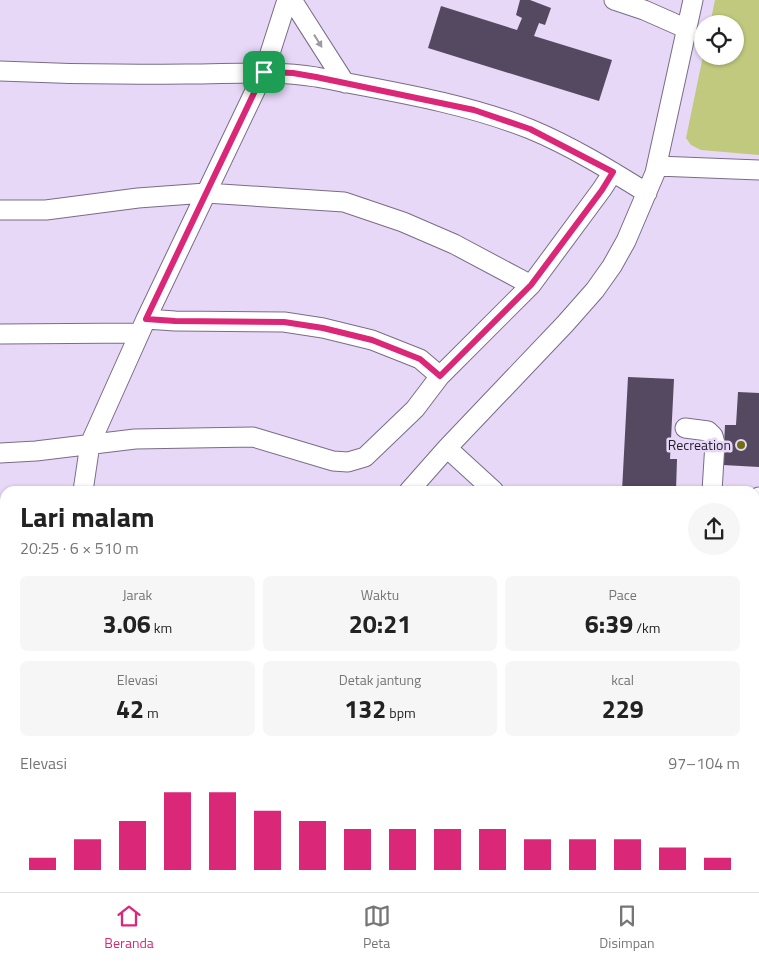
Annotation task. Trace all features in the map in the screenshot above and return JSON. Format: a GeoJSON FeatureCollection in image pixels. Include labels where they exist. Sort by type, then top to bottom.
{"type":"FeatureCollection","features":[{"type":"Feature","properties":{"kind":"street"},"geometry":{"type":"LineString","coordinates":[[84,486],[90,444],[142,326],[264,72],[287,0]]}},
{"type":"Feature","properties":{"kind":"street"},"geometry":{"type":"LineString","coordinates":[[292,0],[345,83]]}},
{"type":"Feature","properties":{"kind":"street"},"geometry":{"type":"LineString","coordinates":[[614,0],[645,5],[687,29]]}},
{"type":"Feature","properties":{"kind":"street"},"geometry":{"type":"LineString","coordinates":[[413,486],[565,324],[595,290],[612,266],[648,193],[657,166],[693,0]]}},
{"type":"Feature","properties":{"kind":"street"},"geometry":{"type":"LineString","coordinates":[[0,71],[118,75],[293,73],[474,110],[530,129],[613,172],[648,193]]}},
{"type":"Feature","properties":{"kind":"street"},"geometry":{"type":"LineString","coordinates":[[657,166],[759,170]]}},
{"type":"Feature","properties":{"kind":"street"},"geometry":{"type":"LineString","coordinates":[[0,453],[36,451],[135,439],[253,437],[334,461],[348,462],[365,457],[414,409],[440,376],[531,285],[602,190],[613,172]]}},
{"type":"Feature","properties":{"kind":"street"},"geometry":{"type":"LineString","coordinates":[[0,210],[46,210],[138,198],[206,193],[344,202],[403,222],[454,244],[531,285]]}},
{"type":"Feature","properties":{"kind":"street"},"geometry":{"type":"LineString","coordinates":[[0,334],[142,326],[175,321],[284,322],[323,328],[372,340],[420,359],[440,376]]}},
{"type":"Feature","properties":{"kind":"street"},"geometry":{"type":"LineString","coordinates":[[685,428],[708,431],[713,436],[715,443],[712,486]]}},
{"type":"Feature","properties":{"kind":"street"},"geometry":{"type":"LineString","coordinates":[[447,448],[489,486]]}},
{"type":"Feature","properties":{"kind":"green space"},"geometry":{"type":"Polygon","coordinates":[[[715,0],[759,0],[759,155],[701,150],[691,145],[686,138],[701,65],[744,65],[744,15],[712,15],[715,0]]]}},
{"type":"Feature","properties":{"kind":"building"},"geometry":{"type":"Polygon","coordinates":[[[520,0],[530,0],[551,8],[545,25],[539,23],[534,36],[612,60],[599,101],[428,48],[441,6],[517,30],[522,18],[516,15],[520,0]]]}},
{"type":"Feature","properties":{"kind":"building"},"geometry":{"type":"Polygon","coordinates":[[[628,377],[674,379],[670,459],[677,459],[676,486],[622,486],[628,377]]]}},
{"type":"Feature","properties":{"kind":"building","name":"Recreation"},"geometry":{"type":"Polygon","coordinates":[[[738,392],[759,393],[759,467],[723,465],[725,425],[736,425],[738,392]]]}},
{"type":"Feature","properties":{"kind":"place","name":"Recreation"},"geometry":{"type":"Point","coordinates":[741,445]}},
{"type":"Feature","properties":{"kind":"route"},"geometry":{"type":"LineString","coordinates":[[264,72],[293,73],[316,77],[474,110],[530,129],[613,172],[602,190],[531,285],[440,376],[420,359],[372,340],[323,328],[284,322],[146,319],[264,72]]}}]}
